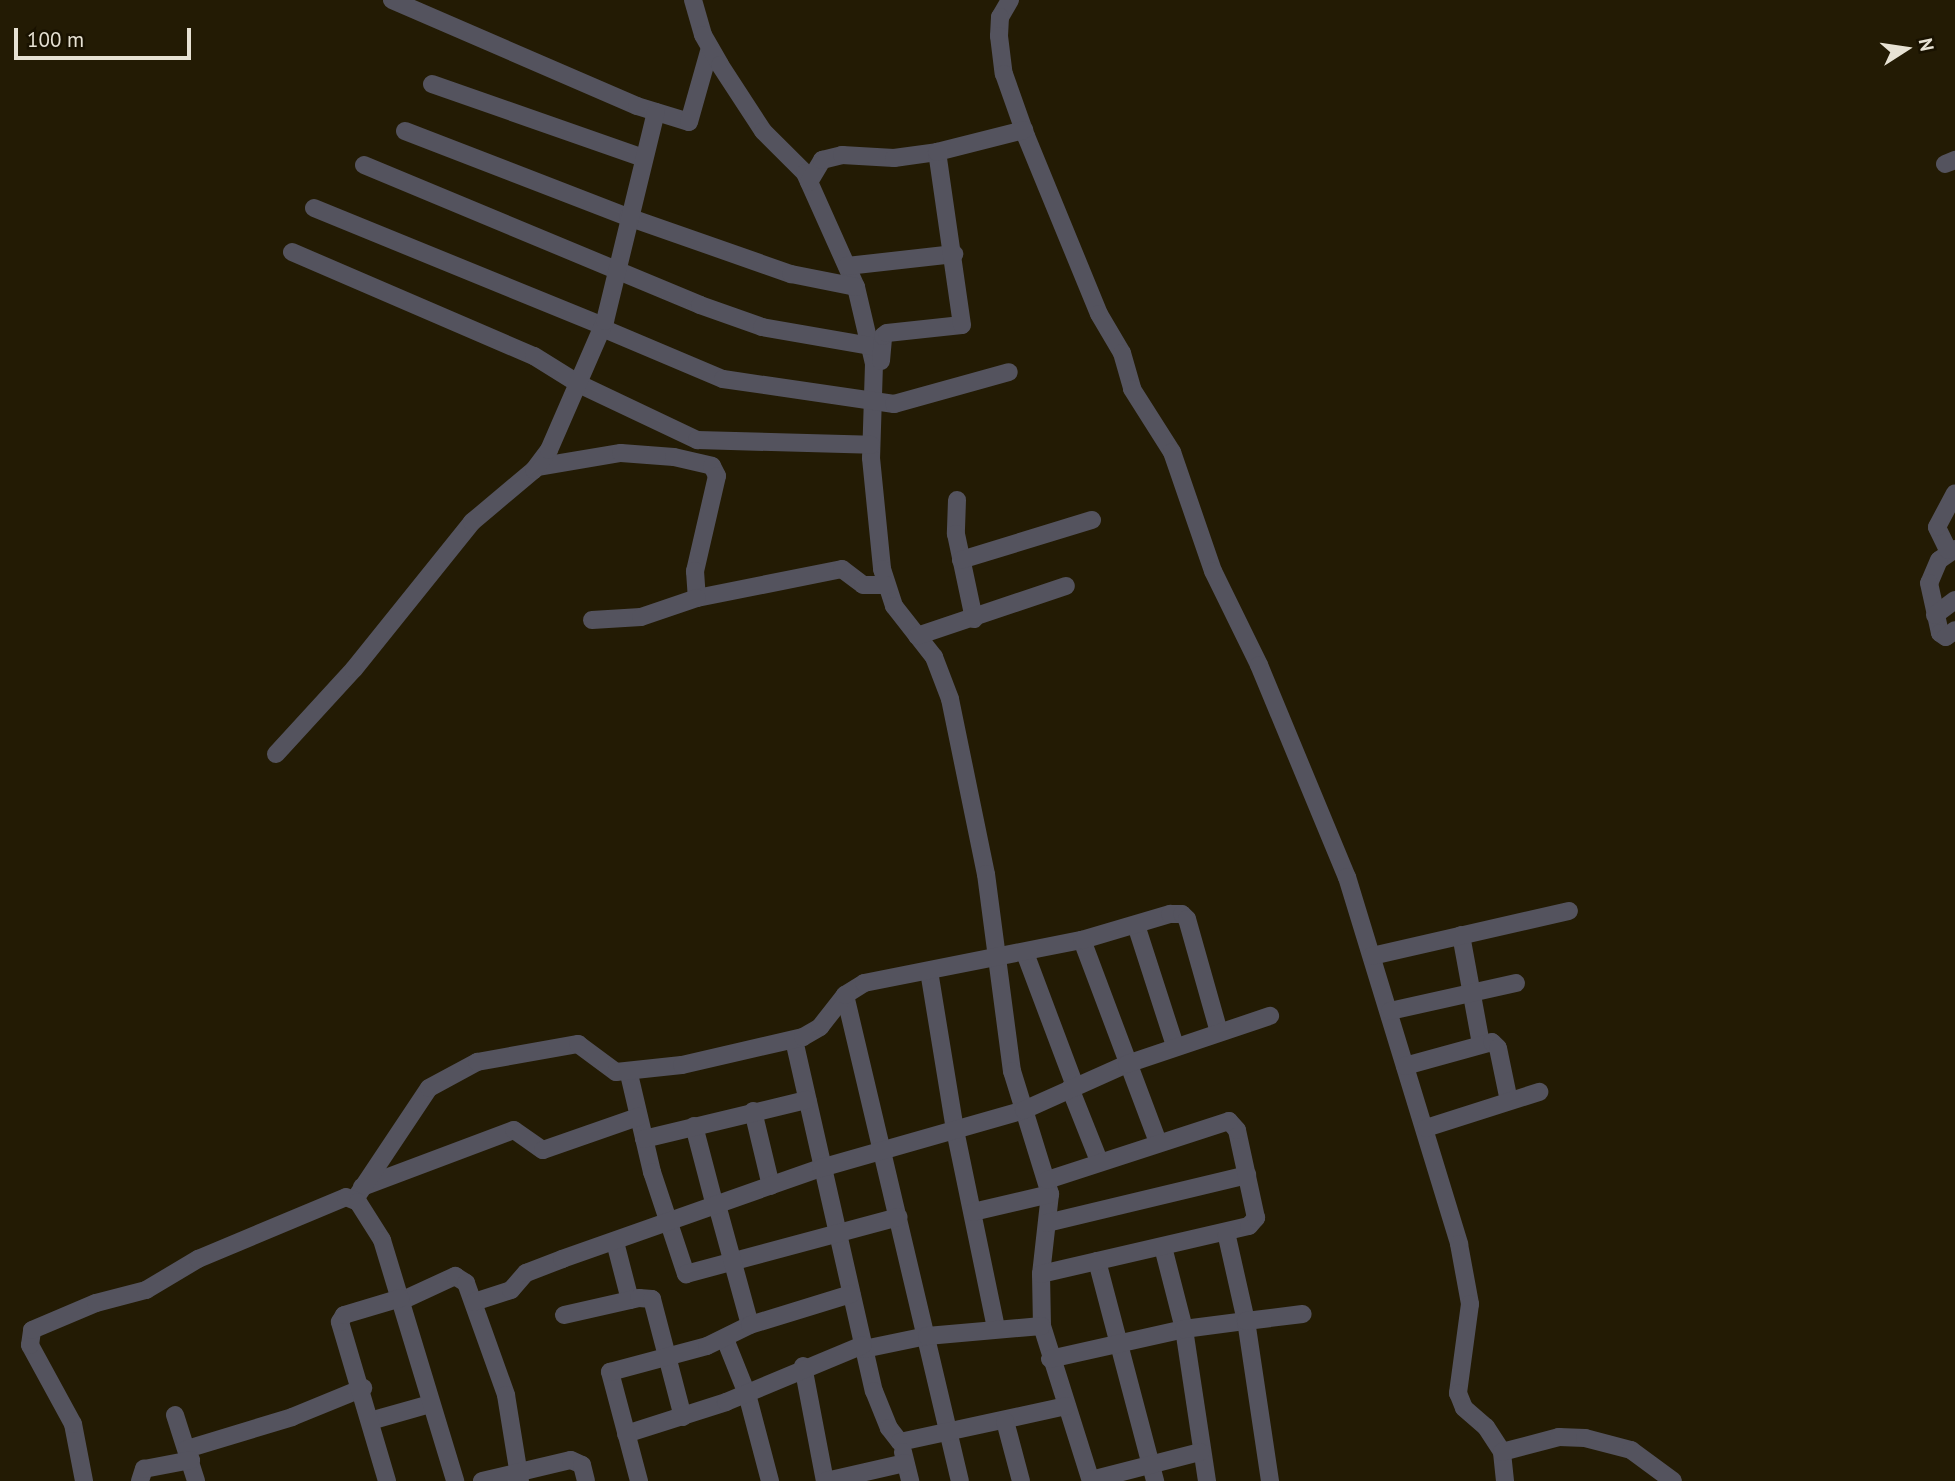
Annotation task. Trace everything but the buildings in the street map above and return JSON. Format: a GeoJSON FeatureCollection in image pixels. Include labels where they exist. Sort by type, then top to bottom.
{"type":"FeatureCollection","features":[{"type":"Feature","properties":{"kind":"street"},"geometry":{"type":"LineString","coordinates":[[393,0],[656,111],[689,122],[710,48]]}},
{"type":"Feature","properties":{"kind":"street"},"geometry":{"type":"LineString","coordinates":[[693,0],[710,48],[763,131],[800,164],[856,287],[872,355],[874,398],[871,445],[886,585],[894,606],[917,636],[946,684],[986,874],[1007,1047],[1048,1187],[1041,1273],[1042,1326],[1050,1359],[1091,1481],[1153,1473],[1200,1452]]}},
{"type":"Feature","properties":{"kind":"street"},"geometry":{"type":"LineString","coordinates":[[1010,0],[1000,18],[999,36],[1004,74],[1024,130],[1099,314],[1122,354],[1132,389],[1172,452],[1179,484],[1213,571],[1259,665],[1335,846],[1372,956],[1426,1128],[1459,1244],[1471,1304],[1458,1393],[1464,1408],[1486,1427],[1502,1452],[1505,1481]]}},
{"type":"Feature","properties":{"kind":"street"},"geometry":{"type":"LineString","coordinates":[[432,83],[643,159]]}},
{"type":"Feature","properties":{"kind":"street"},"geometry":{"type":"LineString","coordinates":[[276,754],[354,670],[472,522],[537,467],[579,384],[602,327],[618,272],[628,217],[656,111]]}},
{"type":"Feature","properties":{"kind":"street"},"geometry":{"type":"LineString","coordinates":[[809,183],[822,160],[842,155],[894,158],[937,152],[1024,130]]}},
{"type":"Feature","properties":{"kind":"street"},"geometry":{"type":"LineString","coordinates":[[405,131],[628,217],[791,274],[856,287]]}},
{"type":"Feature","properties":{"kind":"street"},"geometry":{"type":"LineString","coordinates":[[363,165],[618,272],[762,327],[884,356],[882,341],[887,333],[962,325],[954,254],[937,152]]}},
{"type":"Feature","properties":{"kind":"street"},"geometry":{"type":"LineString","coordinates":[[314,208],[723,379],[874,398],[894,404],[1009,372]]}},
{"type":"Feature","properties":{"kind":"street"},"geometry":{"type":"LineString","coordinates":[[292,252],[534,356],[579,384],[711,444],[871,445]]}},
{"type":"Feature","properties":{"kind":"street"},"geometry":{"type":"LineString","coordinates":[[847,266],[954,254]]}},
{"type":"Feature","properties":{"kind":"street"},"geometry":{"type":"LineString","coordinates":[[537,467],[621,453],[674,457],[712,466],[717,476],[695,571],[697,598]]}},
{"type":"Feature","properties":{"kind":"street"},"geometry":{"type":"LineString","coordinates":[[1955,493],[1937,527],[1952,550],[1930,578],[1941,636],[1955,630]]}},
{"type":"Feature","properties":{"kind":"street"},"geometry":{"type":"LineString","coordinates":[[957,500],[961,560],[974,619]]}},
{"type":"Feature","properties":{"kind":"street"},"geometry":{"type":"LineString","coordinates":[[961,560],[1092,520]]}},
{"type":"Feature","properties":{"kind":"street"},"geometry":{"type":"LineString","coordinates":[[592,620],[641,617],[697,598],[842,569],[863,585],[886,585]]}},
{"type":"Feature","properties":{"kind":"street"},"geometry":{"type":"LineString","coordinates":[[917,636],[1066,586]]}},
{"type":"Feature","properties":{"kind":"street"},"geometry":{"type":"LineString","coordinates":[[1935,615],[1955,600]]}},
{"type":"Feature","properties":{"kind":"street"},"geometry":{"type":"LineString","coordinates":[[1372,956],[1569,911]]}},
{"type":"Feature","properties":{"kind":"street"},"geometry":{"type":"LineString","coordinates":[[358,1193],[422,1096],[450,1073],[490,1058],[578,1044],[610,1069],[629,1073],[794,1040],[820,1027],[845,995],[876,979],[1025,953],[1177,913],[1187,919],[1219,1032]]}},
{"type":"Feature","properties":{"kind":"street"},"geometry":{"type":"LineString","coordinates":[[1136,925],[1175,1046]]}},
{"type":"Feature","properties":{"kind":"street"},"geometry":{"type":"LineString","coordinates":[[1461,934],[1480,1044]]}},
{"type":"Feature","properties":{"kind":"street"},"geometry":{"type":"LineString","coordinates":[[1082,940],[1158,1142]]}},
{"type":"Feature","properties":{"kind":"street"},"geometry":{"type":"LineString","coordinates":[[1025,953],[1100,1161]]}},
{"type":"Feature","properties":{"kind":"street"},"geometry":{"type":"LineString","coordinates":[[929,971],[955,1130],[996,1328]]}},
{"type":"Feature","properties":{"kind":"street"},"geometry":{"type":"LineString","coordinates":[[1390,1011],[1516,983]]}},
{"type":"Feature","properties":{"kind":"street"},"geometry":{"type":"LineString","coordinates":[[845,995],[960,1481]]}},
{"type":"Feature","properties":{"kind":"street"},"geometry":{"type":"LineString","coordinates":[[474,1302],[515,1289],[532,1270],[669,1225],[821,1168],[1024,1110],[1127,1064],[1270,1016]]}},
{"type":"Feature","properties":{"kind":"street"},"geometry":{"type":"LineString","coordinates":[[794,1040],[821,1168],[878,1407],[900,1442],[910,1481]]}},
{"type":"Feature","properties":{"kind":"street"},"geometry":{"type":"LineString","coordinates":[[1405,1066],[1480,1044],[1497,1045],[1509,1101]]}},
{"type":"Feature","properties":{"kind":"street"},"geometry":{"type":"LineString","coordinates":[[629,1073],[644,1139],[686,1274],[836,1231],[899,1217]]}},
{"type":"Feature","properties":{"kind":"street"},"geometry":{"type":"LineString","coordinates":[[1426,1128],[1539,1092]]}},
{"type":"Feature","properties":{"kind":"street"},"geometry":{"type":"LineString","coordinates":[[644,1139],[807,1100]]}},
{"type":"Feature","properties":{"kind":"street"},"geometry":{"type":"LineString","coordinates":[[753,1111],[771,1186]]}},
{"type":"Feature","properties":{"kind":"street"},"geometry":{"type":"LineString","coordinates":[[84,1481],[73,1424],[30,1345],[32,1330],[96,1303],[146,1290],[198,1259],[314,1207],[358,1193],[514,1130],[543,1150],[638,1117]]}},
{"type":"Feature","properties":{"kind":"street"},"geometry":{"type":"LineString","coordinates":[[973,1212],[1048,1187],[1100,1161],[1158,1142],[1229,1121],[1237,1129],[1255,1222],[1226,1232],[1041,1273]]}},
{"type":"Feature","properties":{"kind":"street"},"geometry":{"type":"LineString","coordinates":[[694,1126],[750,1325]]}},
{"type":"Feature","properties":{"kind":"street"},"geometry":{"type":"LineString","coordinates":[[1047,1223],[1247,1175]]}},
{"type":"Feature","properties":{"kind":"street"},"geometry":{"type":"LineString","coordinates":[[358,1193],[382,1240],[455,1481]]}},
{"type":"Feature","properties":{"kind":"street"},"geometry":{"type":"LineString","coordinates":[[1226,1232],[1246,1321],[1270,1481]]}},
{"type":"Feature","properties":{"kind":"street"},"geometry":{"type":"LineString","coordinates":[[615,1242],[630,1300]]}},
{"type":"Feature","properties":{"kind":"street"},"geometry":{"type":"LineString","coordinates":[[1163,1247],[1184,1329],[1200,1452],[1208,1481]]}},
{"type":"Feature","properties":{"kind":"street"},"geometry":{"type":"LineString","coordinates":[[1097,1261],[1153,1473]]}},
{"type":"Feature","properties":{"kind":"street"},"geometry":{"type":"LineString","coordinates":[[387,1481],[363,1388],[342,1336],[342,1318],[401,1300],[459,1276],[474,1302],[506,1395],[519,1477]]}},
{"type":"Feature","properties":{"kind":"street"},"geometry":{"type":"LineString","coordinates":[[639,1481],[610,1372],[725,1339],[750,1325],[850,1294]]}},
{"type":"Feature","properties":{"kind":"street"},"geometry":{"type":"LineString","coordinates":[[564,1315],[630,1300],[649,1298],[654,1302],[683,1417]]}},
{"type":"Feature","properties":{"kind":"street"},"geometry":{"type":"LineString","coordinates":[[1050,1359],[1184,1329],[1303,1314]]}},
{"type":"Feature","properties":{"kind":"street"},"geometry":{"type":"LineString","coordinates":[[625,1434],[747,1394],[803,1366],[863,1347],[927,1336],[1042,1326]]}},
{"type":"Feature","properties":{"kind":"street"},"geometry":{"type":"LineString","coordinates":[[725,1339],[747,1394],[770,1481]]}},
{"type":"Feature","properties":{"kind":"street"},"geometry":{"type":"LineString","coordinates":[[803,1366],[826,1481],[905,1462]]}},
{"type":"Feature","properties":{"kind":"street"},"geometry":{"type":"LineString","coordinates":[[140,1481],[144,1469],[287,1419],[363,1388]]}},
{"type":"Feature","properties":{"kind":"street"},"geometry":{"type":"LineString","coordinates":[[370,1421],[430,1404]]}},
{"type":"Feature","properties":{"kind":"street"},"geometry":{"type":"LineString","coordinates":[[900,1442],[1066,1406]]}},
{"type":"Feature","properties":{"kind":"street"},"geometry":{"type":"LineString","coordinates":[[175,1415],[197,1481]]}},
{"type":"Feature","properties":{"kind":"street"},"geometry":{"type":"LineString","coordinates":[[1005,1421],[1021,1481]]}},
{"type":"Feature","properties":{"kind":"street"},"geometry":{"type":"LineString","coordinates":[[1502,1452],[1559,1437],[1610,1442],[1651,1462],[1673,1481]]}},
{"type":"Feature","properties":{"kind":"street"},"geometry":{"type":"LineString","coordinates":[[482,1481],[519,1477],[576,1460],[582,1465],[586,1481]]}}]}
